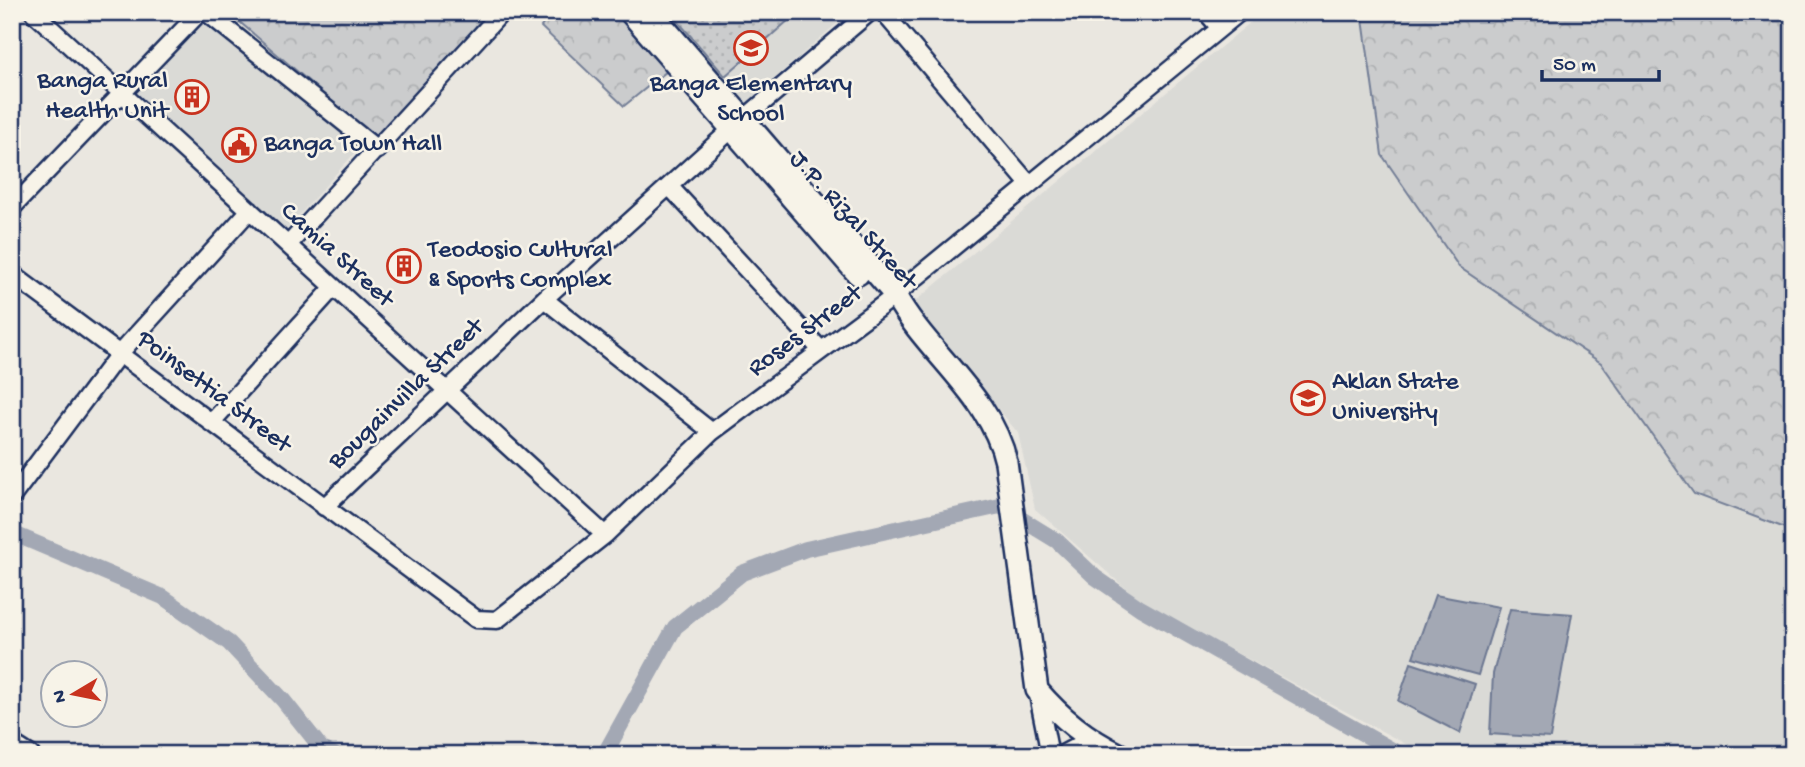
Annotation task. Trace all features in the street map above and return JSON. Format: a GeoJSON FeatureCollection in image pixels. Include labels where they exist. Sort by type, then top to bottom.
{"type":"FeatureCollection","features":[{"type":"Feature","properties":{"kind":"main road","name":"J.P. Rizal Street"},"geometry":{"type":"LineString","coordinates":[[630,12],[739,124]]}},
{"type":"Feature","properties":{"kind":"main road","name":"J.P. Rizal Street"},"geometry":{"type":"LineString","coordinates":[[652,12],[739,124],[909,320],[988,420],[1003,447],[1037,690]]}},
{"type":"Feature","properties":{"kind":"main road"},"geometry":{"type":"LineString","coordinates":[[1037,690],[1060,717],[1092,741],[1121,755]]}},
{"type":"Feature","properties":{"kind":"main road"},"geometry":{"type":"LineString","coordinates":[[1066,755],[1092,741]]}},
{"type":"Feature","properties":{"kind":"street","name":"Camia Street"},"geometry":{"type":"LineString","coordinates":[[33,12],[605,535]]}},
{"type":"Feature","properties":{"kind":"street"},"geometry":{"type":"LineString","coordinates":[[12,208],[203,12],[378,150]]}},
{"type":"Feature","properties":{"kind":"street"},"geometry":{"type":"LineString","coordinates":[[288,245],[502,12]]}},
{"type":"Feature","properties":{"kind":"street","name":"Bougainvilla Street"},"geometry":{"type":"LineString","coordinates":[[324,507],[544,299],[739,124],[870,12]]}},
{"type":"Feature","properties":{"kind":"street"},"geometry":{"type":"LineString","coordinates":[[883,12],[1028,183]]}},
{"type":"Feature","properties":{"kind":"street"},"geometry":{"type":"LineString","coordinates":[[1206,12],[1220,28]]}},
{"type":"Feature","properties":{"kind":"street","name":"Roses Street"},"geometry":{"type":"LineString","coordinates":[[488,621],[504,617],[605,535],[712,432],[889,299],[1240,12]]}},
{"type":"Feature","properties":{"kind":"street"},"geometry":{"type":"LineString","coordinates":[[669,186],[821,351]]}},
{"type":"Feature","properties":{"kind":"street"},"geometry":{"type":"LineString","coordinates":[[12,497],[119,354],[250,210]]}},
{"type":"Feature","properties":{"kind":"street","name":"Poinsettia Street"},"geometry":{"type":"LineString","coordinates":[[12,274],[476,619],[488,621]]}},
{"type":"Feature","properties":{"kind":"street"},"geometry":{"type":"LineString","coordinates":[[211,423],[334,287]]}},
{"type":"Feature","properties":{"kind":"street"},"geometry":{"type":"LineString","coordinates":[[544,299],[712,432]]}},
{"type":"Feature","properties":{"kind":"street"},"geometry":{"type":"LineString","coordinates":[[1037,690],[1050,755]]}},
{"type":"Feature","properties":{"kind":"street"},"geometry":{"type":"LineString","coordinates":[[12,743],[31,755]]}},
{"type":"Feature","properties":{"kind":"shaded area","name":"Banga Elementary School"},"geometry":{"type":"Polygon","coordinates":[[[661,12],[850,12],[744,105],[661,12]]]}},
{"type":"Feature","properties":{"kind":"shaded area","name":"Aklan State University"},"geometry":{"type":"Polygon","coordinates":[[[1263,12],[1362,12],[1382,155],[1459,267],[1601,363],[1694,494],[1793,531],[1793,755],[1426,755],[1139,600],[1035,509],[1018,433],[912,304],[1263,12]]]}},
{"type":"Feature","properties":{"kind":"shaded area"},"geometry":{"type":"Polygon","coordinates":[[[206,21],[359,148],[286,230],[136,94],[206,21]]]}},
{"type":"Feature","properties":{"kind":"shaded area"},"geometry":{"type":"Polygon","coordinates":[[[1435,595],[1499,607],[1478,675],[1413,657],[1435,595]]]}},
{"type":"Feature","properties":{"kind":"shaded area"},"geometry":{"type":"Polygon","coordinates":[[[1510,609],[1572,614],[1550,738],[1490,734],[1493,674],[1510,609]]]}},
{"type":"Feature","properties":{"kind":"shaded area"},"geometry":{"type":"Polygon","coordinates":[[[1411,663],[1475,684],[1460,733],[1398,701],[1411,663]]]}},
{"type":"Feature","properties":{"kind":"green space"},"geometry":{"type":"Polygon","coordinates":[[[228,12],[490,12],[376,139],[228,12]]]}},
{"type":"Feature","properties":{"kind":"green space"},"geometry":{"type":"Polygon","coordinates":[[[543,12],[617,12],[667,71],[624,106],[541,27],[548,18],[543,12]]]}},
{"type":"Feature","properties":{"kind":"green space"},"geometry":{"type":"Polygon","coordinates":[[[670,12],[798,12],[725,76],[670,12]]]}},
{"type":"Feature","properties":{"kind":"green space"},"geometry":{"type":"Polygon","coordinates":[[[1362,12],[1793,12],[1793,531],[1694,494],[1601,363],[1459,267],[1382,155],[1362,12]]]}},
{"type":"Feature","properties":{"kind":"waterway"},"geometry":{"type":"LineString","coordinates":[[604,755],[675,627],[742,573],[806,549],[1000,506],[1057,541],[1095,577],[1140,608],[1401,755]]}},
{"type":"Feature","properties":{"kind":"waterway"},"geometry":{"type":"LineString","coordinates":[[12,533],[163,597],[229,643],[283,700],[322,749],[335,755]]}},
{"type":"Feature","properties":{"kind":"place","name":"Banga Elementary School"},"geometry":{"type":"Point","coordinates":[751,48]}},
{"type":"Feature","properties":{"kind":"place","name":"Banga Rural Health Unit"},"geometry":{"type":"Point","coordinates":[192,97]}},
{"type":"Feature","properties":{"kind":"place","name":"Banga Town Hall"},"geometry":{"type":"Point","coordinates":[239,145]}},
{"type":"Feature","properties":{"kind":"place","name":"Teodosio Cultural & Sports Complex"},"geometry":{"type":"Point","coordinates":[404,266]}},
{"type":"Feature","properties":{"kind":"place","name":"Aklan State University"},"geometry":{"type":"Point","coordinates":[1308,398]}}]}
